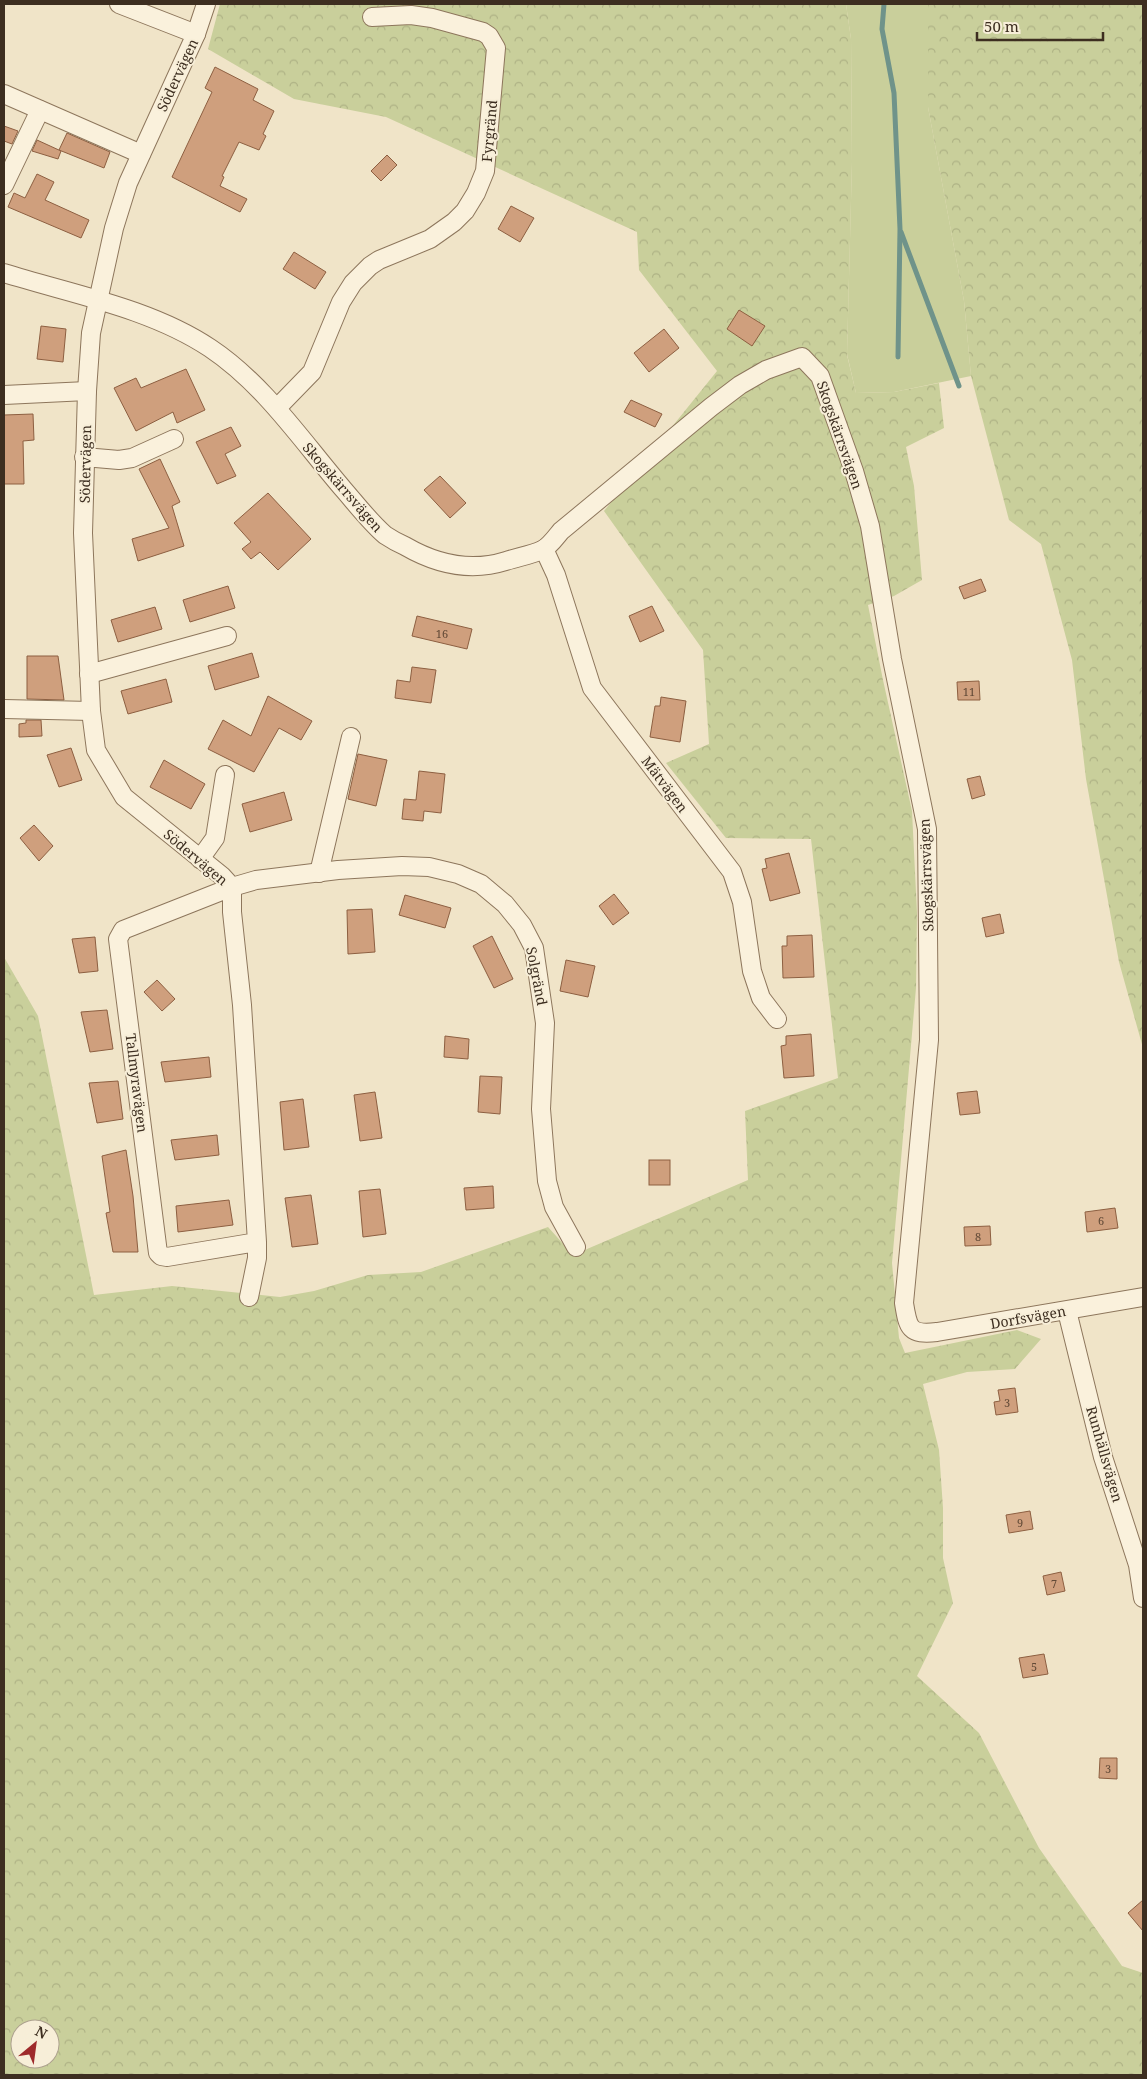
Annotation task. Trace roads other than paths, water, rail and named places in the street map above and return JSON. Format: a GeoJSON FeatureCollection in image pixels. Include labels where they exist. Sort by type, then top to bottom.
{"type":"FeatureCollection","features":[{"type":"Feature","properties":{"kind":"street"},"geometry":{"type":"LineString","coordinates":[[119,4],[196,34]]}},
{"type":"Feature","properties":{"kind":"street","name":"Södervägen"},"geometry":{"type":"LineString","coordinates":[[206,4],[196,34],[128,182],[114,228],[91,333],[84,457],[84,573],[91,711],[96,750],[124,797],[222,876],[232,888],[232,912],[242,1005],[257,1258],[249,1297]]}},
{"type":"Feature","properties":{"kind":"street","name":"Fyrgränd"},"geometry":{"type":"LineString","coordinates":[[277,408],[312,372],[341,302],[353,283],[380,260],[430,239],[454,222],[476,194],[485,171],[496,48],[489,36],[483,32],[432,18],[411,15],[372,17]]}},
{"type":"Feature","properties":{"kind":"street"},"geometry":{"type":"LineString","coordinates":[[4,94],[141,154]]}},
{"type":"Feature","properties":{"kind":"street"},"geometry":{"type":"LineString","coordinates":[[4,185],[40,110]]}},
{"type":"Feature","properties":{"kind":"street","name":"Skogskärrsvägen"},"geometry":{"type":"LineString","coordinates":[[4,273],[99,301],[164,324],[209,348],[236,367],[277,408],[364,513],[386,535],[411,550],[440,562],[468,567],[493,565],[544,549],[561,531],[711,406],[740,385],[766,370],[802,357],[820,376],[854,471],[870,526],[892,659],[928,829],[928,1040],[904,1303],[906,1323],[912,1330]]}},
{"type":"Feature","properties":{"kind":"street"},"geometry":{"type":"LineString","coordinates":[[4,395],[87,391]]}},
{"type":"Feature","properties":{"kind":"street"},"geometry":{"type":"LineString","coordinates":[[84,457],[119,460],[132,458],[174,439]]}},
{"type":"Feature","properties":{"kind":"street","name":"Mätvägen"},"geometry":{"type":"LineString","coordinates":[[544,549],[556,575],[592,688],[732,872],[742,902],[752,971],[761,998],[777,1019]]}},
{"type":"Feature","properties":{"kind":"street"},"geometry":{"type":"LineString","coordinates":[[89,674],[227,636]]}},
{"type":"Feature","properties":{"kind":"street"},"geometry":{"type":"LineString","coordinates":[[4,709],[91,711]]}},
{"type":"Feature","properties":{"kind":"street"},"geometry":{"type":"LineString","coordinates":[[319,872],[351,737]]}},
{"type":"Feature","properties":{"kind":"street"},"geometry":{"type":"LineString","coordinates":[[200,859],[215,838],[225,775]]}},
{"type":"Feature","properties":{"kind":"street","name":"Solgränd"},"geometry":{"type":"LineString","coordinates":[[256,880],[319,872],[402,866],[429,867],[458,874],[481,884],[505,904],[522,925],[534,948],[545,1023],[541,1109],[547,1181],[554,1207],[576,1247]]}},
{"type":"Feature","properties":{"kind":"street","name":"Södervägen"},"geometry":{"type":"LineString","coordinates":[[232,888],[256,880]]}},
{"type":"Feature","properties":{"kind":"street","name":"Tallmyravägen"},"geometry":{"type":"LineString","coordinates":[[232,888],[123,930],[118,939],[158,1253],[167,1257],[256,1242]]}},
{"type":"Feature","properties":{"kind":"street","name":"Dorfsvägen"},"geometry":{"type":"LineString","coordinates":[[912,1330],[922,1333],[937,1332],[1143,1297]]}},
{"type":"Feature","properties":{"kind":"street","name":"Runhällsvägen"},"geometry":{"type":"LineString","coordinates":[[1067,1310],[1103,1457],[1138,1566],[1143,1598]]}},
{"type":"Feature","properties":{"kind":"waterway"},"geometry":{"type":"LineString","coordinates":[[884,4],[882,29],[894,93],[900,229],[898,357]]}},
{"type":"Feature","properties":{"kind":"waterway"},"geometry":{"type":"LineString","coordinates":[[901,232],[959,386]]}}]}
